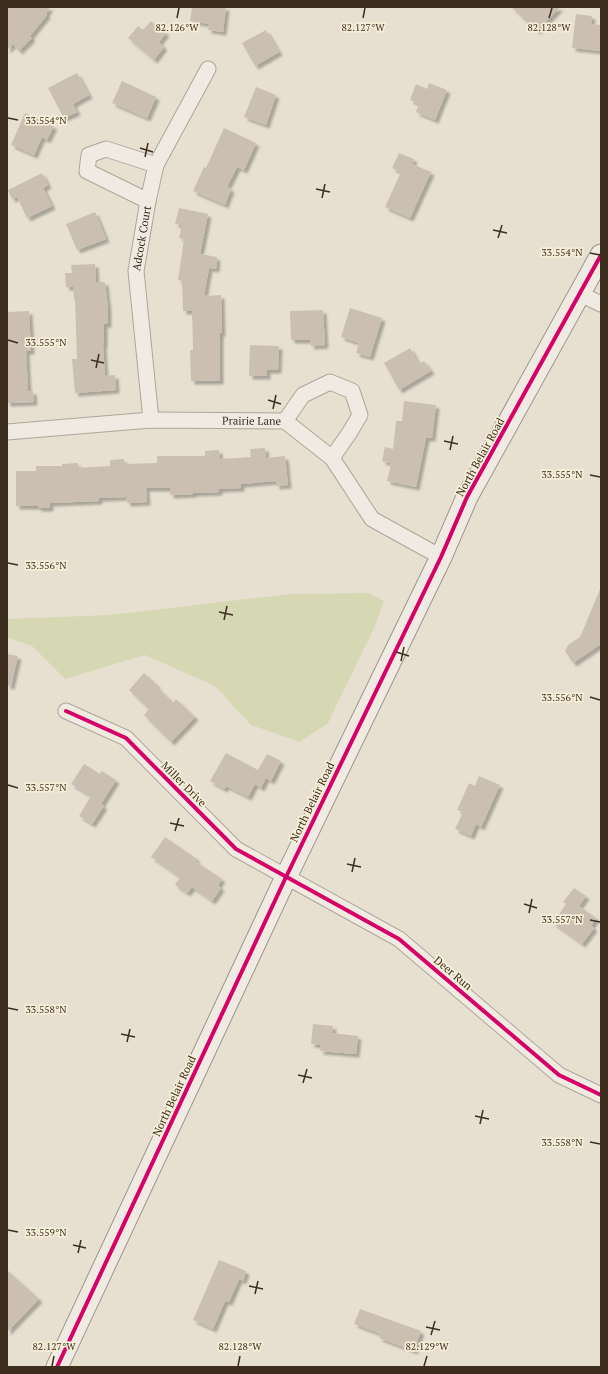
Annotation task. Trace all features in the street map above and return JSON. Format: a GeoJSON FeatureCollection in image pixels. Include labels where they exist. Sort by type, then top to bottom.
{"type":"FeatureCollection","features":[{"type":"Feature","properties":{"kind":"street","name":"Adcock Court"},"geometry":{"type":"LineString","coordinates":[[151,420],[136,272],[148,201],[156,165],[208,69]]}},
{"type":"Feature","properties":{"kind":"street"},"geometry":{"type":"LineString","coordinates":[[148,201],[87,171],[89,155],[106,149],[156,165]]}},
{"type":"Feature","properties":{"kind":"street","name":"North Belair Road"},"geometry":{"type":"LineString","coordinates":[[57,1367],[286,877],[441,557],[467,497],[601,255]]}},
{"type":"Feature","properties":{"kind":"street"},"geometry":{"type":"LineString","coordinates":[[580,294],[601,304]]}},
{"type":"Feature","properties":{"kind":"street"},"geometry":{"type":"LineString","coordinates":[[285,421],[303,395],[330,382],[352,391],[360,415],[332,458]]}},
{"type":"Feature","properties":{"kind":"street","name":"Prairie Lane"},"geometry":{"type":"LineString","coordinates":[[7,432],[151,420],[285,421],[332,458],[372,519],[441,557]]}},
{"type":"Feature","properties":{"kind":"street","name":"Miller Drive"},"geometry":{"type":"LineString","coordinates":[[66,711],[126,738],[236,849],[286,877]]}},
{"type":"Feature","properties":{"kind":"street","name":"Deer Run"},"geometry":{"type":"LineString","coordinates":[[286,877],[399,939],[559,1075],[601,1095]]}},
{"type":"Feature","properties":{"kind":"green space"},"geometry":{"type":"Polygon","coordinates":[[[369,593],[384,601],[375,626],[328,723],[300,742],[251,725],[215,686],[145,655],[65,679],[32,646],[7,637],[7,619],[110,615],[291,594],[369,593]]]}},
{"type":"Feature","properties":{"kind":"building"},"geometry":{"type":"Polygon","coordinates":[[[7,7],[50,7],[46,13],[47,15],[30,36],[32,38],[19,51],[13,44],[7,50],[7,7]]]}},
{"type":"Feature","properties":{"kind":"building"},"geometry":{"type":"Polygon","coordinates":[[[192,7],[226,7],[223,32],[208,30],[209,24],[190,21],[192,7]]]}},
{"type":"Feature","properties":{"kind":"building"},"geometry":{"type":"Polygon","coordinates":[[[511,7],[560,7],[537,31],[511,7]]]}},
{"type":"Feature","properties":{"kind":"building"},"geometry":{"type":"Polygon","coordinates":[[[576,14],[592,16],[591,24],[601,25],[601,51],[572,48],[576,14]]]}},
{"type":"Feature","properties":{"kind":"building"},"geometry":{"type":"Polygon","coordinates":[[[151,21],[166,33],[159,42],[164,47],[154,60],[128,38],[138,26],[143,30],[151,21]]]}},
{"type":"Feature","properties":{"kind":"building"},"geometry":{"type":"Polygon","coordinates":[[[266,30],[279,52],[255,66],[242,43],[266,30]]]}},
{"type":"Feature","properties":{"kind":"building"},"geometry":{"type":"Polygon","coordinates":[[[77,73],[89,95],[73,104],[77,112],[64,118],[48,88],[77,73]]]}},
{"type":"Feature","properties":{"kind":"building"},"geometry":{"type":"Polygon","coordinates":[[[122,81],[156,97],[147,118],[112,103],[122,81]]]}},
{"type":"Feature","properties":{"kind":"building"},"geometry":{"type":"Polygon","coordinates":[[[429,83],[447,90],[435,120],[416,112],[419,104],[410,100],[416,84],[427,89],[429,83]]]}},
{"type":"Feature","properties":{"kind":"building"},"geometry":{"type":"Polygon","coordinates":[[[256,87],[276,95],[266,125],[244,117],[256,87]]]}},
{"type":"Feature","properties":{"kind":"building"},"geometry":{"type":"Polygon","coordinates":[[[25,113],[54,126],[47,140],[42,137],[34,155],[11,145],[25,113]]]}},
{"type":"Feature","properties":{"kind":"building"},"geometry":{"type":"Polygon","coordinates":[[[224,128],[256,143],[244,170],[237,167],[227,187],[231,189],[225,205],[193,191],[204,167],[206,168],[224,128]]]}},
{"type":"Feature","properties":{"kind":"building"},"geometry":{"type":"Polygon","coordinates":[[[399,153],[414,159],[412,164],[431,172],[410,218],[385,207],[401,172],[392,168],[399,153]]]}},
{"type":"Feature","properties":{"kind":"building"},"geometry":{"type":"Polygon","coordinates":[[[42,173],[48,185],[43,188],[52,206],[27,218],[17,197],[12,199],[8,190],[42,173]]]}},
{"type":"Feature","properties":{"kind":"building"},"geometry":{"type":"Polygon","coordinates":[[[179,208],[208,214],[200,254],[217,257],[216,269],[209,268],[204,296],[221,295],[222,333],[220,333],[220,381],[191,381],[190,350],[193,350],[192,311],[183,311],[182,281],[178,280],[184,239],[179,238],[182,225],[175,224],[179,208]]]}},
{"type":"Feature","properties":{"kind":"building"},"geometry":{"type":"Polygon","coordinates":[[[95,212],[106,239],[77,250],[66,224],[95,212]]]}},
{"type":"Feature","properties":{"kind":"building"},"geometry":{"type":"Polygon","coordinates":[[[95,264],[96,282],[105,282],[108,309],[108,324],[104,324],[103,345],[105,376],[115,375],[116,390],[75,393],[72,359],[77,359],[75,299],[73,287],[66,287],[65,273],[72,273],[71,265],[95,264]]]}},
{"type":"Feature","properties":{"kind":"building"},"geometry":{"type":"Polygon","coordinates":[[[350,308],[382,318],[370,357],[356,353],[359,343],[341,337],[350,308]]]}},
{"type":"Feature","properties":{"kind":"building"},"geometry":{"type":"Polygon","coordinates":[[[323,310],[325,345],[311,346],[310,340],[291,340],[290,311],[323,310]]]}},
{"type":"Feature","properties":{"kind":"building"},"geometry":{"type":"Polygon","coordinates":[[[29,311],[31,351],[26,351],[28,391],[33,391],[34,402],[7,403],[7,312],[29,311]]]}},
{"type":"Feature","properties":{"kind":"building"},"geometry":{"type":"Polygon","coordinates":[[[250,345],[279,346],[278,370],[267,370],[267,376],[249,376],[250,345]]]}},
{"type":"Feature","properties":{"kind":"building"},"geometry":{"type":"Polygon","coordinates":[[[410,348],[419,364],[424,361],[431,371],[399,390],[384,363],[410,348]]]}},
{"type":"Feature","properties":{"kind":"building"},"geometry":{"type":"Polygon","coordinates":[[[404,401],[436,405],[432,438],[426,438],[416,487],[387,481],[391,463],[382,461],[385,447],[393,449],[396,421],[402,421],[404,401]]]}},
{"type":"Feature","properties":{"kind":"building"},"geometry":{"type":"Polygon","coordinates":[[[265,448],[266,458],[285,456],[288,485],[276,486],[276,481],[241,484],[241,488],[219,489],[219,492],[170,495],[170,488],[146,488],[147,502],[127,503],[126,497],[99,498],[99,501],[50,503],[50,508],[38,508],[38,506],[16,506],[16,471],[36,471],[36,466],[62,466],[62,464],[78,463],[78,468],[110,466],[110,460],[124,459],[124,464],[157,463],[157,456],[205,456],[205,451],[219,450],[220,459],[251,457],[250,449],[265,448]]]}},
{"type":"Feature","properties":{"kind":"building"},"geometry":{"type":"Polygon","coordinates":[[[601,587],[601,630],[599,634],[601,637],[601,644],[573,663],[565,651],[568,645],[580,637],[601,587]]]}},
{"type":"Feature","properties":{"kind":"building"},"geometry":{"type":"Polygon","coordinates":[[[7,654],[18,656],[11,686],[7,685],[7,654]]]}},
{"type":"Feature","properties":{"kind":"building"},"geometry":{"type":"Polygon","coordinates":[[[144,673],[173,703],[176,699],[195,717],[171,742],[144,715],[149,709],[129,690],[144,673]]]}},
{"type":"Feature","properties":{"kind":"building"},"geometry":{"type":"Polygon","coordinates":[[[226,753],[258,770],[267,754],[281,761],[271,781],[266,778],[261,788],[255,784],[248,797],[226,786],[224,789],[210,781],[226,753]]]}},
{"type":"Feature","properties":{"kind":"building"},"geometry":{"type":"Polygon","coordinates":[[[84,764],[100,774],[102,771],[116,780],[101,804],[104,806],[92,824],[79,816],[91,796],[71,784],[84,764]]]}},
{"type":"Feature","properties":{"kind":"building"},"geometry":{"type":"Polygon","coordinates":[[[479,776],[500,785],[481,827],[476,824],[471,836],[455,829],[463,812],[457,810],[469,783],[475,786],[479,776]]]}},
{"type":"Feature","properties":{"kind":"building"},"geometry":{"type":"Polygon","coordinates":[[[165,837],[197,859],[195,861],[222,879],[218,885],[221,888],[212,901],[192,887],[187,893],[175,885],[180,877],[151,857],[165,837]]]}},
{"type":"Feature","properties":{"kind":"building"},"geometry":{"type":"Polygon","coordinates":[[[574,888],[586,896],[579,906],[596,918],[591,926],[594,928],[582,944],[553,923],[566,904],[563,902],[574,888]]]}},
{"type":"Feature","properties":{"kind":"building"},"geometry":{"type":"Polygon","coordinates":[[[313,1024],[333,1026],[332,1033],[358,1036],[356,1054],[320,1051],[321,1045],[311,1044],[313,1024]]]}},
{"type":"Feature","properties":{"kind":"building"},"geometry":{"type":"Polygon","coordinates":[[[219,1260],[246,1271],[243,1281],[239,1279],[229,1302],[225,1301],[213,1329],[193,1320],[219,1260]]]}},
{"type":"Feature","properties":{"kind":"building"},"geometry":{"type":"Polygon","coordinates":[[[7,1270],[39,1299],[7,1332],[7,1270]]]}},
{"type":"Feature","properties":{"kind":"building"},"geometry":{"type":"Polygon","coordinates":[[[360,1309],[421,1331],[414,1351],[379,1338],[381,1334],[354,1324],[360,1309]]]}},
{"type":"Feature","properties":{"kind":"cycle path"},"geometry":{"type":"LineString","coordinates":[[57,1367],[286,877],[441,557],[467,497],[601,255]]}},
{"type":"Feature","properties":{"kind":"cycle path"},"geometry":{"type":"LineString","coordinates":[[66,711],[126,738],[236,849],[399,939],[559,1075],[601,1095]]}}]}
